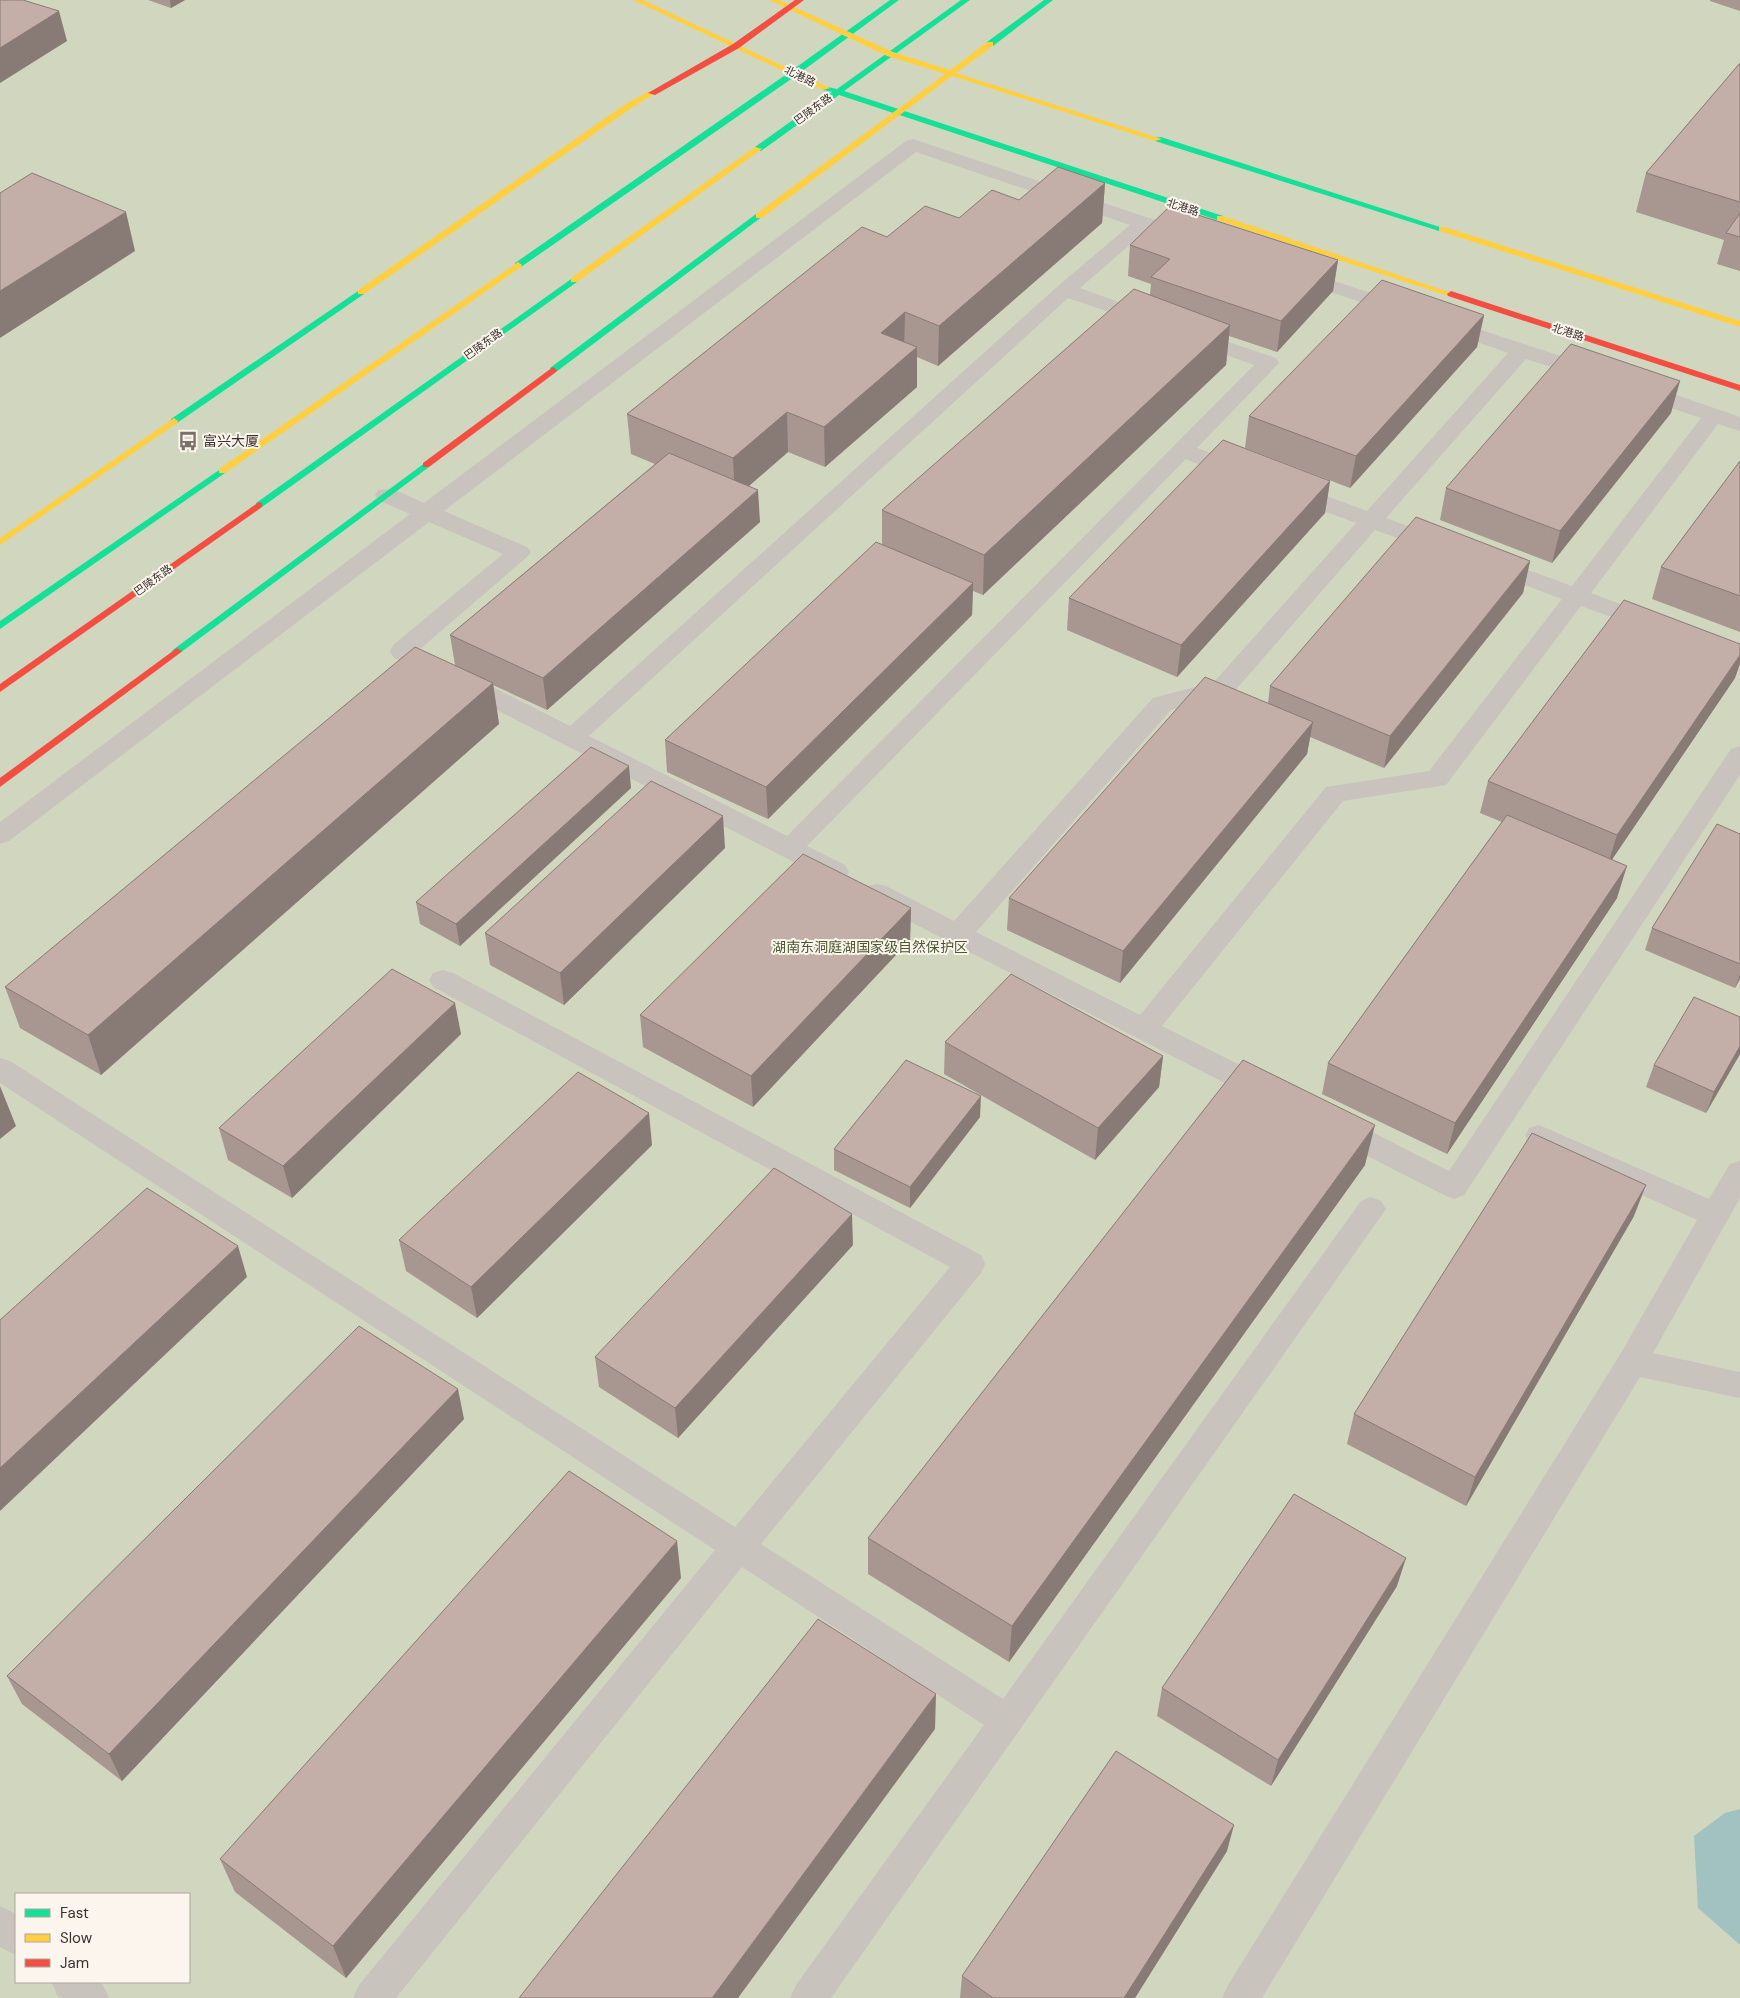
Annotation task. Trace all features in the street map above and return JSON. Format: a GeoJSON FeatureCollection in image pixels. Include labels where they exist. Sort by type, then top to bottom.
{"type":"FeatureCollection","features":[{"type":"Feature","properties":{"kind":"main road","name":"北港路"},"geometry":{"type":"LineString","coordinates":[[637,0],[836,93],[1740,388]]}},
{"type":"Feature","properties":{"kind":"main road"},"geometry":{"type":"LineString","coordinates":[[773,0],[890,54],[1740,324]]}},
{"type":"Feature","properties":{"kind":"main road"},"geometry":{"type":"LineString","coordinates":[[0,542],[627,107],[736,46],[800,0]]}},
{"type":"Feature","properties":{"kind":"main road"},"geometry":{"type":"LineString","coordinates":[[0,626],[794,73],[895,0]]}},
{"type":"Feature","properties":{"kind":"main road","name":"巴陵东路"},"geometry":{"type":"LineString","coordinates":[[0,689],[966,0]]}},
{"type":"Feature","properties":{"kind":"main road"},"geometry":{"type":"LineString","coordinates":[[0,783],[1049,0]]}},
{"type":"Feature","properties":{"kind":"street"},"geometry":{"type":"LineString","coordinates":[[0,835],[913,145],[1210,245]]}},
{"type":"Feature","properties":{"kind":"street"},"geometry":{"type":"LineString","coordinates":[[573,737],[1065,290],[1144,223]]}},
{"type":"Feature","properties":{"kind":"street"},"geometry":{"type":"LineString","coordinates":[[1276,267],[1740,424]]}},
{"type":"Feature","properties":{"kind":"street"},"geometry":{"type":"LineString","coordinates":[[790,848],[1268,363],[1065,290]]}},
{"type":"Feature","properties":{"kind":"street"},"geometry":{"type":"LineString","coordinates":[[958,934],[1162,704],[1222,688],[1522,350]]}},
{"type":"Feature","properties":{"kind":"street"},"geometry":{"type":"LineString","coordinates":[[1144,1029],[1335,793],[1437,779],[1714,415]]}},
{"type":"Feature","properties":{"kind":"street"},"geometry":{"type":"LineString","coordinates":[[1182,450],[1666,629]]}},
{"type":"Feature","properties":{"kind":"street"},"geometry":{"type":"LineString","coordinates":[[386,495],[519,552],[402,651],[1286,1101]]}},
{"type":"Feature","properties":{"kind":"street"},"geometry":{"type":"LineString","coordinates":[[1321,1119],[1454,1187],[1740,755]]}},
{"type":"Feature","properties":{"kind":"street"},"geometry":{"type":"LineString","coordinates":[[372,1998],[738,1546],[970,1264],[443,980]]}},
{"type":"Feature","properties":{"kind":"street"},"geometry":{"type":"LineString","coordinates":[[0,1069],[1007,1721]]}},
{"type":"Feature","properties":{"kind":"street"},"geometry":{"type":"LineString","coordinates":[[1539,1136],[1715,1215]]}},
{"type":"Feature","properties":{"kind":"street"},"geometry":{"type":"LineString","coordinates":[[1241,1998],[1632,1362],[1740,1172]]}},
{"type":"Feature","properties":{"kind":"street"},"geometry":{"type":"LineString","coordinates":[[808,1998],[1371,1209]]}},
{"type":"Feature","properties":{"kind":"street"},"geometry":{"type":"LineString","coordinates":[[1632,1362],[1740,1385]]}},
{"type":"Feature","properties":{"kind":"street"},"geometry":{"type":"LineString","coordinates":[[0,1924],[15,1937]]}},
{"type":"Feature","properties":{"kind":"street"},"geometry":{"type":"LineString","coordinates":[[71,1983],[90,1998]]}},
{"type":"Feature","properties":{"kind":"green space","name":"湖南东洞庭湖国家级自然保护区"},"geometry":{"type":"Polygon","coordinates":[[[0,0],[1740,0],[1740,1998],[0,1998],[0,0]]]}},
{"type":"Feature","properties":{"kind":"water"},"geometry":{"type":"Polygon","coordinates":[[[1740,1809],[1739,1944],[1698,1908],[1694,1836],[1725,1813],[1740,1809]]]}},
{"type":"Feature","properties":{"kind":"building"},"geometry":{"type":"Polygon","coordinates":[[[0,0],[23,0],[59,11],[0,48],[0,0]]]}},
{"type":"Feature","properties":{"kind":"building"},"geometry":{"type":"Polygon","coordinates":[[[1740,63],[1740,202],[1646,173],[1740,63]]]}},
{"type":"Feature","properties":{"kind":"building"},"geometry":{"type":"Polygon","coordinates":[[[1058,167],[1105,183],[939,326],[905,312],[881,333],[917,347],[824,427],[787,412],[733,458],[627,414],[862,227],[887,237],[925,206],[959,218],[992,190],[1019,200],[1058,167]]]}},
{"type":"Feature","properties":{"kind":"building"},"geometry":{"type":"Polygon","coordinates":[[[32,173],[126,212],[0,291],[0,193],[32,173]]]}},
{"type":"Feature","properties":{"kind":"building"},"geometry":{"type":"Polygon","coordinates":[[[1170,206],[1338,260],[1281,321],[1151,277],[1170,259],[1130,245],[1170,206]]]}},
{"type":"Feature","properties":{"kind":"building"},"geometry":{"type":"Polygon","coordinates":[[[1740,213],[1740,237],[1726,233],[1740,213]]]}},
{"type":"Feature","properties":{"kind":"building"},"geometry":{"type":"Polygon","coordinates":[[[1382,280],[1484,315],[1356,456],[1249,416],[1382,280]]]}},
{"type":"Feature","properties":{"kind":"building"},"geometry":{"type":"Polygon","coordinates":[[[1134,289],[1230,325],[984,555],[882,510],[1134,289]]]}},
{"type":"Feature","properties":{"kind":"building"},"geometry":{"type":"Polygon","coordinates":[[[1571,344],[1680,381],[1560,531],[1446,488],[1571,344]]]}},
{"type":"Feature","properties":{"kind":"building"},"geometry":{"type":"Polygon","coordinates":[[[1223,440],[1330,481],[1181,645],[1069,598],[1223,440]]]}},
{"type":"Feature","properties":{"kind":"building"},"geometry":{"type":"Polygon","coordinates":[[[669,453],[758,490],[543,678],[450,635],[669,453]]]}},
{"type":"Feature","properties":{"kind":"building"},"geometry":{"type":"Polygon","coordinates":[[[1740,461],[1740,596],[1661,567],[1740,461]]]}},
{"type":"Feature","properties":{"kind":"building"},"geometry":{"type":"Polygon","coordinates":[[[1416,517],[1530,561],[1390,736],[1270,686],[1416,517]]]}},
{"type":"Feature","properties":{"kind":"building"},"geometry":{"type":"Polygon","coordinates":[[[876,542],[973,583],[766,787],[665,740],[876,542]]]}},
{"type":"Feature","properties":{"kind":"building"},"geometry":{"type":"Polygon","coordinates":[[[1624,600],[1740,644],[1740,655],[1617,835],[1488,781],[1624,600]]]}},
{"type":"Feature","properties":{"kind":"building"},"geometry":{"type":"Polygon","coordinates":[[[415,647],[493,683],[88,1035],[5,987],[415,647]]]}},
{"type":"Feature","properties":{"kind":"building"},"geometry":{"type":"Polygon","coordinates":[[[1205,677],[1313,722],[1123,951],[1009,898],[1205,677]]]}},
{"type":"Feature","properties":{"kind":"building"},"geometry":{"type":"Polygon","coordinates":[[[591,747],[629,766],[456,924],[416,902],[591,747]]]}},
{"type":"Feature","properties":{"kind":"building"},"geometry":{"type":"Polygon","coordinates":[[[651,781],[723,816],[560,973],[485,933],[651,781]]]}},
{"type":"Feature","properties":{"kind":"building"},"geometry":{"type":"Polygon","coordinates":[[[1507,815],[1627,866],[1455,1123],[1328,1063],[1507,815]]]}},
{"type":"Feature","properties":{"kind":"building"},"geometry":{"type":"Polygon","coordinates":[[[1717,824],[1740,834],[1740,964],[1652,928],[1717,824]]]}},
{"type":"Feature","properties":{"kind":"building"},"geometry":{"type":"Polygon","coordinates":[[[803,854],[911,908],[751,1076],[640,1015],[803,854]]]}},
{"type":"Feature","properties":{"kind":"building"},"geometry":{"type":"Polygon","coordinates":[[[392,969],[455,1003],[283,1166],[219,1128],[392,969]]]}},
{"type":"Feature","properties":{"kind":"building"},"geometry":{"type":"Polygon","coordinates":[[[1011,974],[1163,1056],[1098,1128],[945,1042],[1011,974]]]}},
{"type":"Feature","properties":{"kind":"building"},"geometry":{"type":"Polygon","coordinates":[[[1694,997],[1740,1017],[1740,1046],[1714,1092],[1654,1065],[1694,997]]]}},
{"type":"Feature","properties":{"kind":"building"},"geometry":{"type":"Polygon","coordinates":[[[906,1060],[981,1096],[910,1187],[834,1149],[906,1060]]]}},
{"type":"Feature","properties":{"kind":"building"},"geometry":{"type":"Polygon","coordinates":[[[1243,1060],[1375,1125],[1012,1626],[868,1538],[1243,1060]]]}},
{"type":"Feature","properties":{"kind":"building"},"geometry":{"type":"Polygon","coordinates":[[[578,1072],[649,1113],[471,1287],[399,1240],[578,1072]]]}},
{"type":"Feature","properties":{"kind":"building"},"geometry":{"type":"Polygon","coordinates":[[[1532,1133],[1646,1185],[1475,1477],[1354,1414],[1532,1133]]]}},
{"type":"Feature","properties":{"kind":"building"},"geometry":{"type":"Polygon","coordinates":[[[774,1168],[852,1214],[675,1408],[595,1357],[774,1168]]]}},
{"type":"Feature","properties":{"kind":"building"},"geometry":{"type":"Polygon","coordinates":[[[147,1188],[238,1246],[0,1468],[0,1320],[147,1188]]]}},
{"type":"Feature","properties":{"kind":"building"},"geometry":{"type":"Polygon","coordinates":[[[359,1326],[458,1389],[109,1754],[7,1676],[359,1326]]]}},
{"type":"Feature","properties":{"kind":"building"},"geometry":{"type":"Polygon","coordinates":[[[569,1471],[677,1541],[333,1946],[220,1859],[569,1471]]]}},
{"type":"Feature","properties":{"kind":"building"},"geometry":{"type":"Polygon","coordinates":[[[1294,1494],[1406,1558],[1278,1760],[1162,1688],[1294,1494]]]}},
{"type":"Feature","properties":{"kind":"building"},"geometry":{"type":"Polygon","coordinates":[[[818,1619],[936,1694],[712,1998],[519,1998],[818,1619]]]}},
{"type":"Feature","properties":{"kind":"building"},"geometry":{"type":"Polygon","coordinates":[[[1116,1751],[1234,1825],[1124,1998],[993,1998],[962,1976],[1116,1751]]]}},
{"type":"Feature","properties":{"kind":"traffic: fast"},"geometry":{"type":"LineString","coordinates":[[518,265],[794,73],[895,0]]}},
{"type":"Feature","properties":{"kind":"traffic: fast"},"geometry":{"type":"LineString","coordinates":[[758,149],[966,0]]}},
{"type":"Feature","properties":{"kind":"traffic: fast"},"geometry":{"type":"LineString","coordinates":[[990,44],[1049,0]]}},
{"type":"Feature","properties":{"kind":"traffic: fast"},"geometry":{"type":"LineString","coordinates":[[826,88],[1220,218]]}},
{"type":"Feature","properties":{"kind":"traffic: fast"},"geometry":{"type":"LineString","coordinates":[[1158,139],[1442,229]]}},
{"type":"Feature","properties":{"kind":"traffic: fast"},"geometry":{"type":"LineString","coordinates":[[553,370],[759,216]]}},
{"type":"Feature","properties":{"kind":"traffic: fast"},"geometry":{"type":"LineString","coordinates":[[259,505],[574,280]]}},
{"type":"Feature","properties":{"kind":"traffic: fast"},"geometry":{"type":"LineString","coordinates":[[174,421],[361,292]]}},
{"type":"Feature","properties":{"kind":"traffic: fast"},"geometry":{"type":"LineString","coordinates":[[177,651],[426,465]]}},
{"type":"Feature","properties":{"kind":"traffic: fast"},"geometry":{"type":"LineString","coordinates":[[0,626],[222,471]]}},
{"type":"Feature","properties":{"kind":"traffic: slow"},"geometry":{"type":"LineString","coordinates":[[637,0],[826,88]]}},
{"type":"Feature","properties":{"kind":"traffic: slow"},"geometry":{"type":"LineString","coordinates":[[773,0],[890,54],[1158,139]]}},
{"type":"Feature","properties":{"kind":"traffic: slow"},"geometry":{"type":"LineString","coordinates":[[759,216],[990,44]]}},
{"type":"Feature","properties":{"kind":"traffic: slow"},"geometry":{"type":"LineString","coordinates":[[361,292],[627,107],[652,93]]}},
{"type":"Feature","properties":{"kind":"traffic: slow"},"geometry":{"type":"LineString","coordinates":[[574,280],[758,149]]}},
{"type":"Feature","properties":{"kind":"traffic: slow"},"geometry":{"type":"LineString","coordinates":[[1220,218],[1451,294]]}},
{"type":"Feature","properties":{"kind":"traffic: slow"},"geometry":{"type":"LineString","coordinates":[[1442,229],[1740,324]]}},
{"type":"Feature","properties":{"kind":"traffic: slow"},"geometry":{"type":"LineString","coordinates":[[222,471],[518,265]]}},
{"type":"Feature","properties":{"kind":"traffic: slow"},"geometry":{"type":"LineString","coordinates":[[0,542],[174,421]]}},
{"type":"Feature","properties":{"kind":"traffic: jam"},"geometry":{"type":"LineString","coordinates":[[652,93],[736,46],[800,0]]}},
{"type":"Feature","properties":{"kind":"traffic: jam"},"geometry":{"type":"LineString","coordinates":[[1451,294],[1740,388]]}},
{"type":"Feature","properties":{"kind":"traffic: jam"},"geometry":{"type":"LineString","coordinates":[[426,465],[553,370]]}},
{"type":"Feature","properties":{"kind":"traffic: jam"},"geometry":{"type":"LineString","coordinates":[[0,689],[259,505]]}},
{"type":"Feature","properties":{"kind":"traffic: jam"},"geometry":{"type":"LineString","coordinates":[[0,783],[177,651]]}},
{"type":"Feature","properties":{"kind":"place","name":"富兴大厦"},"geometry":{"type":"Point","coordinates":[188,441]}}]}
